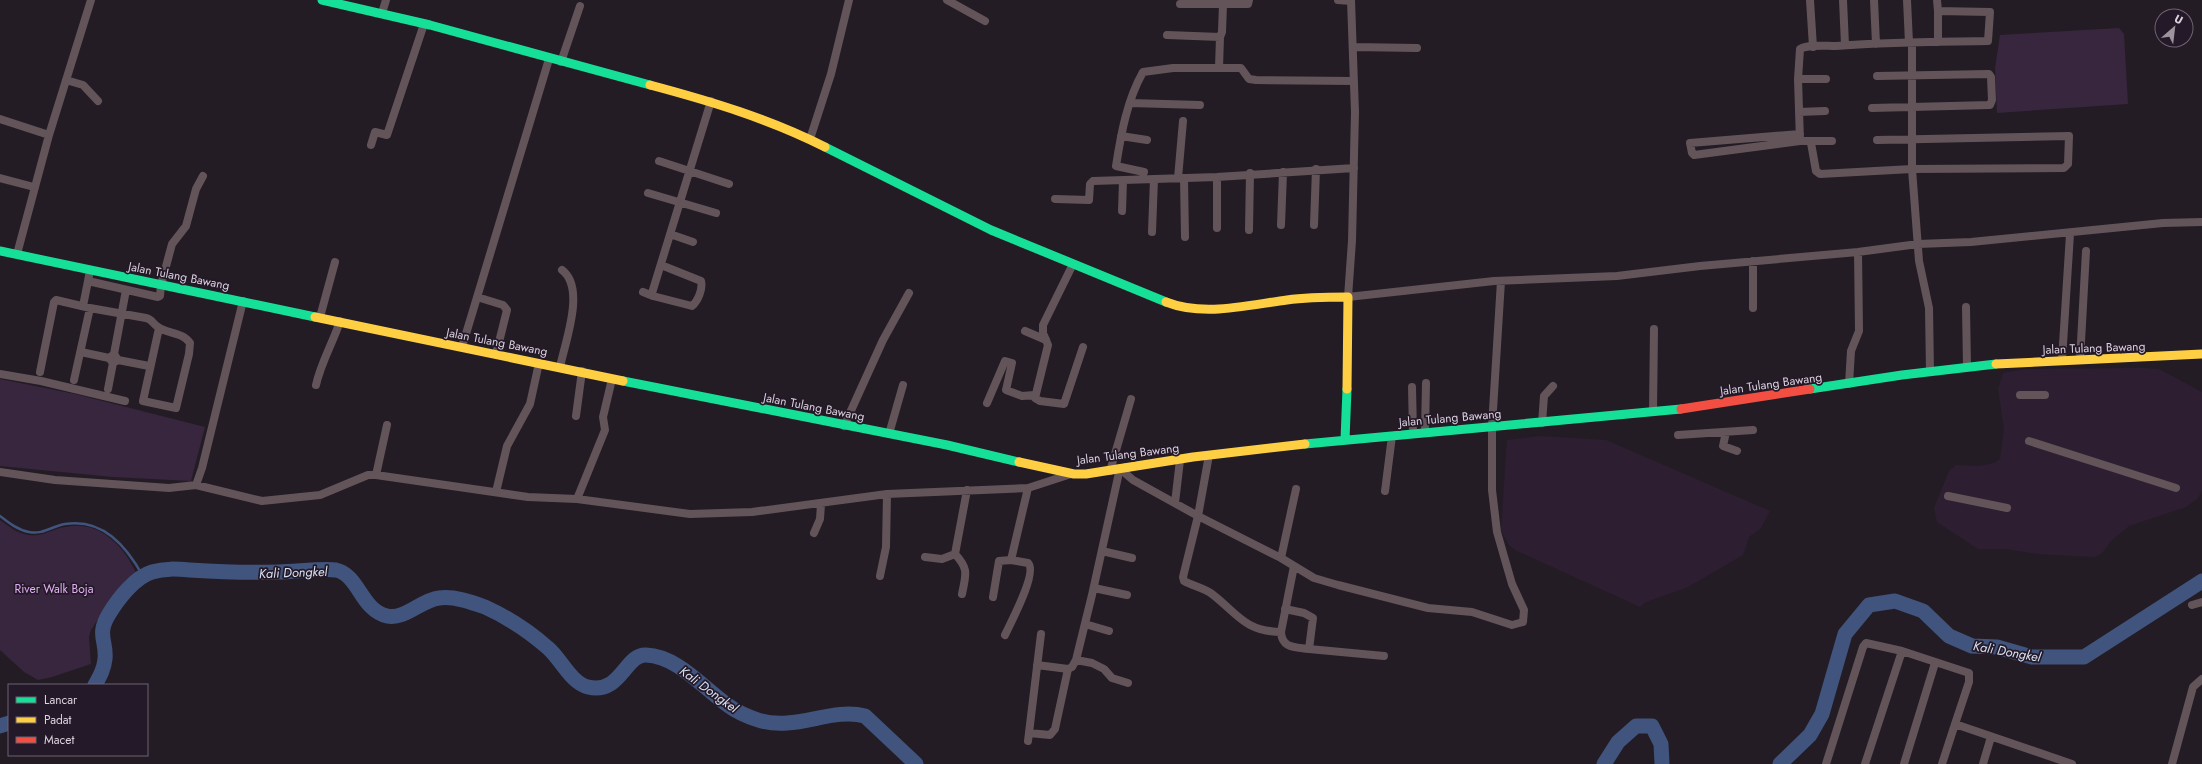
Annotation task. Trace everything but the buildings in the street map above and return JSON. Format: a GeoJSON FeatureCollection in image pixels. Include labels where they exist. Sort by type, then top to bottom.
{"type":"FeatureCollection","features":[{"type":"Feature","properties":{"kind":"street"},"geometry":{"type":"LineString","coordinates":[[17,254],[49,135],[91,0]]}},
{"type":"Feature","properties":{"kind":"street"},"geometry":{"type":"LineString","coordinates":[[322,0],[382,13],[711,101],[810,139],[971,220],[1147,295],[1190,309],[1242,306],[1303,298],[1348,297],[1501,281],[1618,276],[1858,252],[1918,244],[1971,242],[2070,234],[2163,223],[2202,222]]}},
{"type":"Feature","properties":{"kind":"street"},"geometry":{"type":"LineString","coordinates":[[382,13],[386,0]]}},
{"type":"Feature","properties":{"kind":"street"},"geometry":{"type":"LineString","coordinates":[[810,139],[831,74],[850,0]]}},
{"type":"Feature","properties":{"kind":"street"},"geometry":{"type":"LineString","coordinates":[[947,0],[985,20]]}},
{"type":"Feature","properties":{"kind":"street"},"geometry":{"type":"LineString","coordinates":[[1180,4],[1248,4],[1249,0]]}},
{"type":"Feature","properties":{"kind":"street"},"geometry":{"type":"LineString","coordinates":[[1338,0],[1351,0],[1354,81],[1354,168],[1352,241],[1348,297],[1348,370],[1345,440]]}},
{"type":"Feature","properties":{"kind":"street"},"geometry":{"type":"LineString","coordinates":[[1810,0],[1813,47]]}},
{"type":"Feature","properties":{"kind":"street"},"geometry":{"type":"LineString","coordinates":[[1843,0],[1845,45]]}},
{"type":"Feature","properties":{"kind":"street"},"geometry":{"type":"LineString","coordinates":[[1874,0],[1876,44]]}},
{"type":"Feature","properties":{"kind":"street"},"geometry":{"type":"LineString","coordinates":[[1907,0],[1912,75],[1912,169],[1918,261],[1929,308],[1930,372]]}},
{"type":"Feature","properties":{"kind":"street"},"geometry":{"type":"LineString","coordinates":[[1938,0],[1938,42]]}},
{"type":"Feature","properties":{"kind":"street"},"geometry":{"type":"LineString","coordinates":[[1219,3],[1222,32],[1220,37],[1219,68]]}},
{"type":"Feature","properties":{"kind":"street"},"geometry":{"type":"LineString","coordinates":[[561,62],[580,6]]}},
{"type":"Feature","properties":{"kind":"street"},"geometry":{"type":"LineString","coordinates":[[1800,138],[1798,79],[1800,49],[1911,42],[1988,41],[1990,12],[1938,11]]}},
{"type":"Feature","properties":{"kind":"street"},"geometry":{"type":"LineString","coordinates":[[371,145],[375,132],[387,134],[424,24]]}},
{"type":"Feature","properties":{"kind":"street"},"geometry":{"type":"LineString","coordinates":[[1167,35],[1220,37]]}},
{"type":"Feature","properties":{"kind":"street"},"geometry":{"type":"LineString","coordinates":[[1353,47],[1417,48]]}},
{"type":"Feature","properties":{"kind":"street"},"geometry":{"type":"LineString","coordinates":[[462,347],[550,59]]}},
{"type":"Feature","properties":{"kind":"street"},"geometry":{"type":"LineString","coordinates":[[1144,172],[1116,166],[1130,103],[1144,72],[1173,68],[1240,68],[1250,79],[1256,80],[1354,81]]}},
{"type":"Feature","properties":{"kind":"street"},"geometry":{"type":"LineString","coordinates":[[1872,108],[1990,105],[1992,100],[1991,77],[1989,74],[1877,76]]}},
{"type":"Feature","properties":{"kind":"street"},"geometry":{"type":"LineString","coordinates":[[1798,79],[1826,79]]}},
{"type":"Feature","properties":{"kind":"street"},"geometry":{"type":"LineString","coordinates":[[66,80],[82,85],[98,101]]}},
{"type":"Feature","properties":{"kind":"street"},"geometry":{"type":"LineString","coordinates":[[653,296],[652,293],[711,101]]}},
{"type":"Feature","properties":{"kind":"street"},"geometry":{"type":"LineString","coordinates":[[1130,103],[1200,105]]}},
{"type":"Feature","properties":{"kind":"street"},"geometry":{"type":"LineString","coordinates":[[1799,112],[1825,111]]}},
{"type":"Feature","properties":{"kind":"street"},"geometry":{"type":"LineString","coordinates":[[0,119],[49,135]]}},
{"type":"Feature","properties":{"kind":"street"},"geometry":{"type":"LineString","coordinates":[[1183,120],[1181,178],[1184,238]]}},
{"type":"Feature","properties":{"kind":"street"},"geometry":{"type":"LineString","coordinates":[[1122,136],[1147,140]]}},
{"type":"Feature","properties":{"kind":"street"},"geometry":{"type":"LineString","coordinates":[[1811,143],[1816,171],[1820,174],[1912,169],[2064,168],[2068,164],[2070,136],[1877,140]]}},
{"type":"Feature","properties":{"kind":"street"},"geometry":{"type":"LineString","coordinates":[[1800,138],[1694,155],[1692,153],[1690,143],[1800,138],[1811,143],[1832,141]]}},
{"type":"Feature","properties":{"kind":"street"},"geometry":{"type":"LineString","coordinates":[[659,161],[729,184]]}},
{"type":"Feature","properties":{"kind":"street"},"geometry":{"type":"LineString","coordinates":[[1055,199],[1089,200],[1090,184],[1093,181],[1217,177],[1250,173],[1354,168]]}},
{"type":"Feature","properties":{"kind":"street"},"geometry":{"type":"LineString","coordinates":[[1314,225],[1316,169]]}},
{"type":"Feature","properties":{"kind":"street"},"geometry":{"type":"LineString","coordinates":[[1280,225],[1283,172]]}},
{"type":"Feature","properties":{"kind":"street"},"geometry":{"type":"LineString","coordinates":[[1249,230],[1250,173]]}},
{"type":"Feature","properties":{"kind":"street"},"geometry":{"type":"LineString","coordinates":[[88,281],[158,297],[162,294],[161,285],[172,244],[186,226],[196,189],[203,176]]}},
{"type":"Feature","properties":{"kind":"street"},"geometry":{"type":"LineString","coordinates":[[1217,177],[1217,228]]}},
{"type":"Feature","properties":{"kind":"street"},"geometry":{"type":"LineString","coordinates":[[0,178],[34,187]]}},
{"type":"Feature","properties":{"kind":"street"},"geometry":{"type":"LineString","coordinates":[[1152,232],[1154,179]]}},
{"type":"Feature","properties":{"kind":"street"},"geometry":{"type":"LineString","coordinates":[[1122,211],[1123,181]]}},
{"type":"Feature","properties":{"kind":"street"},"geometry":{"type":"LineString","coordinates":[[648,193],[716,213]]}},
{"type":"Feature","properties":{"kind":"street"},"geometry":{"type":"LineString","coordinates":[[670,234],[693,242]]}},
{"type":"Feature","properties":{"kind":"street"},"geometry":{"type":"LineString","coordinates":[[2062,360],[2070,234]]}},
{"type":"Feature","properties":{"kind":"street","name":"Jalan Tulang Bawang"},"geometry":{"type":"LineString","coordinates":[[0,251],[582,371],[612,379],[888,434],[1074,474],[1209,455],[1392,436],[1425,431],[1542,423],[1653,411],[1849,384],[1896,375],[1967,367],[2062,360],[2155,358],[2202,354]]}},
{"type":"Feature","properties":{"kind":"street"},"geometry":{"type":"LineString","coordinates":[[2080,360],[2086,251]]}},
{"type":"Feature","properties":{"kind":"street"},"geometry":{"type":"LineString","coordinates":[[1849,384],[1851,351],[1859,331],[1858,252]]}},
{"type":"Feature","properties":{"kind":"street"},"geometry":{"type":"LineString","coordinates":[[320,317],[335,262]]}},
{"type":"Feature","properties":{"kind":"street"},"geometry":{"type":"LineString","coordinates":[[1752,308],[1753,262]]}},
{"type":"Feature","properties":{"kind":"street"},"geometry":{"type":"LineString","coordinates":[[1034,395],[1048,345],[1043,333],[1043,325],[1073,264]]}},
{"type":"Feature","properties":{"kind":"street"},"geometry":{"type":"LineString","coordinates":[[643,292],[690,307],[696,302],[702,286],[699,279],[661,265]]}},
{"type":"Feature","properties":{"kind":"street"},"geometry":{"type":"LineString","coordinates":[[74,380],[81,352],[90,270]]}},
{"type":"Feature","properties":{"kind":"street"},"geometry":{"type":"LineString","coordinates":[[560,367],[574,300],[573,287],[567,274],[562,270]]}},
{"type":"Feature","properties":{"kind":"street"},"geometry":{"type":"LineString","coordinates":[[1123,468],[1128,477],[1198,516],[1281,558],[1314,578],[1428,608],[1472,612],[1512,625],[1523,622],[1524,610],[1512,584],[1497,532],[1492,490],[1492,426],[1501,281]]}},
{"type":"Feature","properties":{"kind":"street"},"geometry":{"type":"LineString","coordinates":[[108,389],[123,313],[121,308],[126,290]]}},
{"type":"Feature","properties":{"kind":"street"},"geometry":{"type":"LineString","coordinates":[[844,426],[883,340],[909,293]]}},
{"type":"Feature","properties":{"kind":"street"},"geometry":{"type":"LineString","coordinates":[[477,297],[503,305],[507,310],[496,354]]}},
{"type":"Feature","properties":{"kind":"street"},"geometry":{"type":"LineString","coordinates":[[40,372],[54,302],[59,299],[86,307],[150,319],[159,328],[186,338],[190,345],[176,408],[143,401],[149,366],[159,328]]}},
{"type":"Feature","properties":{"kind":"street"},"geometry":{"type":"LineString","coordinates":[[196,485],[243,301]]}},
{"type":"Feature","properties":{"kind":"street"},"geometry":{"type":"LineString","coordinates":[[1966,307],[1967,367]]}},
{"type":"Feature","properties":{"kind":"street"},"geometry":{"type":"LineString","coordinates":[[316,385],[320,369],[340,322]]}},
{"type":"Feature","properties":{"kind":"street"},"geometry":{"type":"LineString","coordinates":[[1653,411],[1654,329]]}},
{"type":"Feature","properties":{"kind":"street"},"geometry":{"type":"LineString","coordinates":[[1025,331],[1046,340]]}},
{"type":"Feature","properties":{"kind":"street"},"geometry":{"type":"LineString","coordinates":[[995,388],[1006,390],[1022,396],[1034,395],[1040,401],[1064,404],[1083,347]]}},
{"type":"Feature","properties":{"kind":"street"},"geometry":{"type":"LineString","coordinates":[[81,352],[149,366]]}},
{"type":"Feature","properties":{"kind":"street"},"geometry":{"type":"LineString","coordinates":[[987,403],[1006,361],[1012,363],[1006,390]]}},
{"type":"Feature","properties":{"kind":"street"},"geometry":{"type":"LineString","coordinates":[[496,492],[507,446],[530,404],[539,363]]}},
{"type":"Feature","properties":{"kind":"street"},"geometry":{"type":"LineString","coordinates":[[576,416],[582,371]]}},
{"type":"Feature","properties":{"kind":"street"},"geometry":{"type":"LineString","coordinates":[[0,374],[41,381],[125,402]]}},
{"type":"Feature","properties":{"kind":"street"},"geometry":{"type":"LineString","coordinates":[[577,499],[605,430],[603,417],[612,379]]}},
{"type":"Feature","properties":{"kind":"street"},"geometry":{"type":"LineString","coordinates":[[1425,431],[1426,383]]}},
{"type":"Feature","properties":{"kind":"street"},"geometry":{"type":"LineString","coordinates":[[888,434],[903,385]]}},
{"type":"Feature","properties":{"kind":"street"},"geometry":{"type":"LineString","coordinates":[[1542,423],[1544,396],[1553,386]]}},
{"type":"Feature","properties":{"kind":"street"},"geometry":{"type":"LineString","coordinates":[[1412,387],[1413,433]]}},
{"type":"Feature","properties":{"kind":"street"},"geometry":{"type":"LineString","coordinates":[[2020,395],[2045,394]]}},
{"type":"Feature","properties":{"kind":"street"},"geometry":{"type":"LineString","coordinates":[[1110,470],[1131,399]]}},
{"type":"Feature","properties":{"kind":"street"},"geometry":{"type":"LineString","coordinates":[[376,475],[387,425]]}},
{"type":"Feature","properties":{"kind":"street"},"geometry":{"type":"LineString","coordinates":[[1678,435],[1752,430]]}},
{"type":"Feature","properties":{"kind":"street"},"geometry":{"type":"LineString","coordinates":[[1726,432],[1723,446],[1737,451]]}},
{"type":"Feature","properties":{"kind":"street"},"geometry":{"type":"LineString","coordinates":[[1385,491],[1392,436]]}},
{"type":"Feature","properties":{"kind":"street"},"geometry":{"type":"LineString","coordinates":[[2029,441],[2176,488]]}},
{"type":"Feature","properties":{"kind":"street"},"geometry":{"type":"LineString","coordinates":[[1209,455],[1198,516],[1183,577],[1184,581],[1211,593],[1237,618],[1256,628],[1281,632]]}},
{"type":"Feature","properties":{"kind":"street"},"geometry":{"type":"LineString","coordinates":[[1175,503],[1180,460]]}},
{"type":"Feature","properties":{"kind":"street"},"geometry":{"type":"LineString","coordinates":[[1037,665],[1068,669],[1072,667],[1076,660],[1123,468]]}},
{"type":"Feature","properties":{"kind":"street"},"geometry":{"type":"LineString","coordinates":[[0,472],[55,480],[169,488],[196,485],[262,501],[320,495],[368,475],[376,475],[528,497],[577,499],[690,514],[752,512],[887,494],[1028,488],[1074,474]]}},
{"type":"Feature","properties":{"kind":"street"},"geometry":{"type":"LineString","coordinates":[[1011,560],[1028,488]]}},
{"type":"Feature","properties":{"kind":"street"},"geometry":{"type":"LineString","coordinates":[[1281,558],[1296,489]]}},
{"type":"Feature","properties":{"kind":"street"},"geometry":{"type":"LineString","coordinates":[[955,554],[967,490]]}},
{"type":"Feature","properties":{"kind":"street"},"geometry":{"type":"LineString","coordinates":[[880,576],[886,547],[887,494]]}},
{"type":"Feature","properties":{"kind":"street"},"geometry":{"type":"LineString","coordinates":[[1948,496],[2007,508]]}},
{"type":"Feature","properties":{"kind":"street"},"geometry":{"type":"LineString","coordinates":[[814,533],[820,518],[821,504]]}},
{"type":"Feature","properties":{"kind":"street"},"geometry":{"type":"LineString","coordinates":[[1102,551],[1132,558]]}},
{"type":"Feature","properties":{"kind":"street"},"geometry":{"type":"LineString","coordinates":[[924,557],[942,560],[955,554]]}},
{"type":"Feature","properties":{"kind":"street"},"geometry":{"type":"LineString","coordinates":[[955,554],[965,564],[966,572],[962,594]]}},
{"type":"Feature","properties":{"kind":"street"},"geometry":{"type":"LineString","coordinates":[[993,597],[998,563],[1000,560],[1028,563],[1030,570],[1022,602],[1005,635]]}},
{"type":"Feature","properties":{"kind":"street"},"geometry":{"type":"LineString","coordinates":[[1294,566],[1281,632],[1283,644],[1309,649],[1384,656]]}},
{"type":"Feature","properties":{"kind":"street"},"geometry":{"type":"LineString","coordinates":[[1094,588],[1127,595]]}},
{"type":"Feature","properties":{"kind":"street"},"geometry":{"type":"LineString","coordinates":[[2192,605],[2202,602]]}},
{"type":"Feature","properties":{"kind":"street"},"geometry":{"type":"LineString","coordinates":[[1286,609],[1304,613],[1313,618],[1309,649]]}},
{"type":"Feature","properties":{"kind":"street"},"geometry":{"type":"LineString","coordinates":[[1085,624],[1110,631]]}},
{"type":"Feature","properties":{"kind":"street"},"geometry":{"type":"LineString","coordinates":[[1041,634],[1028,737],[1050,735],[1055,729],[1068,669]]}},
{"type":"Feature","properties":{"kind":"street"},"geometry":{"type":"LineString","coordinates":[[1826,764],[1863,647],[1866,643],[1902,651],[1936,663],[1961,669],[1969,673],[1969,682],[1942,764]]}},
{"type":"Feature","properties":{"kind":"street"},"geometry":{"type":"LineString","coordinates":[[1866,764],[1902,651]]}},
{"type":"Feature","properties":{"kind":"street"},"geometry":{"type":"LineString","coordinates":[[1076,660],[1092,663],[1104,669],[1112,678],[1128,683]]}},
{"type":"Feature","properties":{"kind":"street"},"geometry":{"type":"LineString","coordinates":[[1904,764],[1936,663]]}},
{"type":"Feature","properties":{"kind":"street"},"geometry":{"type":"LineString","coordinates":[[2172,764],[2193,687],[2202,679]]}},
{"type":"Feature","properties":{"kind":"street"},"geometry":{"type":"LineString","coordinates":[[1955,724],[2058,762],[2072,764]]}},
{"type":"Feature","properties":{"kind":"street"},"geometry":{"type":"LineString","coordinates":[[1983,764],[1991,737]]}},
{"type":"Feature","properties":{"kind":"shaded area"},"geometry":{"type":"Polygon","coordinates":[[[2025,369],[2159,369],[2202,392],[2202,490],[2198,498],[2186,507],[2129,526],[2111,541],[2102,553],[2095,557],[2038,554],[2006,549],[1978,549],[1937,522],[1934,508],[1949,471],[1956,465],[1980,466],[1994,463],[2000,459],[2004,429],[1998,389],[2003,373],[2025,369]]]}},
{"type":"Feature","properties":{"kind":"shaded area"},"geometry":{"type":"Polygon","coordinates":[[[1540,436],[1606,440],[1770,511],[1761,528],[1749,537],[1743,555],[1688,587],[1646,602],[1640,607],[1515,550],[1509,545],[1501,531],[1507,440],[1540,436]]]}},
{"type":"Feature","properties":{"kind":"green space"},"geometry":{"type":"Polygon","coordinates":[[[2119,28],[2124,34],[2128,104],[1997,113],[1995,68],[2000,35],[2119,28]]]}},
{"type":"Feature","properties":{"kind":"green space"},"geometry":{"type":"Polygon","coordinates":[[[0,379],[75,394],[205,427],[191,481],[112,477],[0,466],[0,379]]]}},
{"type":"Feature","properties":{"kind":"green space","name":"River Walk Boja"},"geometry":{"type":"Polygon","coordinates":[[[0,520],[17,531],[29,535],[39,535],[65,527],[89,527],[100,531],[118,545],[132,564],[137,575],[111,599],[91,630],[89,637],[91,664],[38,680],[24,672],[0,650],[0,520]]]}},
{"type":"Feature","properties":{"kind":"waterway"},"geometry":{"type":"LineString","coordinates":[[0,516],[17,528],[34,533],[65,524],[79,523],[91,525],[112,536],[129,554],[143,576]]}},
{"type":"Feature","properties":{"kind":"waterway","name":"Kali Dongkel"},"geometry":{"type":"LineString","coordinates":[[96,684],[102,672],[104,663],[105,653],[103,627],[105,621],[122,595],[139,579],[152,572],[171,569],[223,572],[285,572],[323,569],[336,570],[344,573],[350,578],[371,607],[378,613],[387,616],[407,613],[426,602],[439,598],[468,601],[485,607],[510,620],[534,636],[553,653],[571,676],[582,685],[599,688],[608,685],[639,656],[646,655],[658,657],[680,667],[732,708],[758,720],[772,723],[786,723],[799,722],[826,716],[852,714],[865,716],[916,764]]}},
{"type":"Feature","properties":{"kind":"waterway","name":"Kali Dongkel"},"geometry":{"type":"LineString","coordinates":[[1780,764],[1810,735],[1822,714],[1845,634],[1869,605],[1895,601],[1923,611],[1949,636],[1972,646],[1997,647],[2032,657],[2084,657],[2202,581]]}},
{"type":"Feature","properties":{"kind":"waterway"},"geometry":{"type":"LineString","coordinates":[[0,726],[8,723]]}},
{"type":"Feature","properties":{"kind":"waterway","name":"Kali Dongkel"},"geometry":{"type":"LineString","coordinates":[[1604,764],[1618,742],[1636,726],[1652,726],[1661,744],[1662,764]]}},
{"type":"Feature","properties":{"kind":"traffic: fast"},"geometry":{"type":"LineString","coordinates":[[322,0],[430,25],[650,85]]}},
{"type":"Feature","properties":{"kind":"traffic: fast"},"geometry":{"type":"LineString","coordinates":[[825,147],[991,230],[1166,302]]}},
{"type":"Feature","properties":{"kind":"traffic: fast"},"geometry":{"type":"LineString","coordinates":[[0,251],[315,317]]}},
{"type":"Feature","properties":{"kind":"traffic: fast"},"geometry":{"type":"LineString","coordinates":[[1810,389],[1902,375],[1996,364]]}},
{"type":"Feature","properties":{"kind":"traffic: fast"},"geometry":{"type":"LineString","coordinates":[[623,381],[947,445],[1019,462]]}},
{"type":"Feature","properties":{"kind":"traffic: fast"},"geometry":{"type":"LineString","coordinates":[[1345,440],[1347,389]]}},
{"type":"Feature","properties":{"kind":"traffic: fast"},"geometry":{"type":"LineString","coordinates":[[1305,444],[1681,409]]}},
{"type":"Feature","properties":{"kind":"traffic: slow"},"geometry":{"type":"LineString","coordinates":[[650,85],[761,119],[825,147]]}},
{"type":"Feature","properties":{"kind":"traffic: slow"},"geometry":{"type":"LineString","coordinates":[[1166,302],[1195,309],[1211,309],[1242,307],[1302,298],[1348,297],[1347,389]]}},
{"type":"Feature","properties":{"kind":"traffic: slow"},"geometry":{"type":"LineString","coordinates":[[315,317],[623,381]]}},
{"type":"Feature","properties":{"kind":"traffic: slow"},"geometry":{"type":"LineString","coordinates":[[1996,364],[2202,354]]}},
{"type":"Feature","properties":{"kind":"traffic: slow"},"geometry":{"type":"LineString","coordinates":[[1019,462],[1074,474],[1086,474],[1193,457],[1305,444]]}},
{"type":"Feature","properties":{"kind":"traffic: jam"},"geometry":{"type":"LineString","coordinates":[[1681,409],[1810,389]]}}]}
